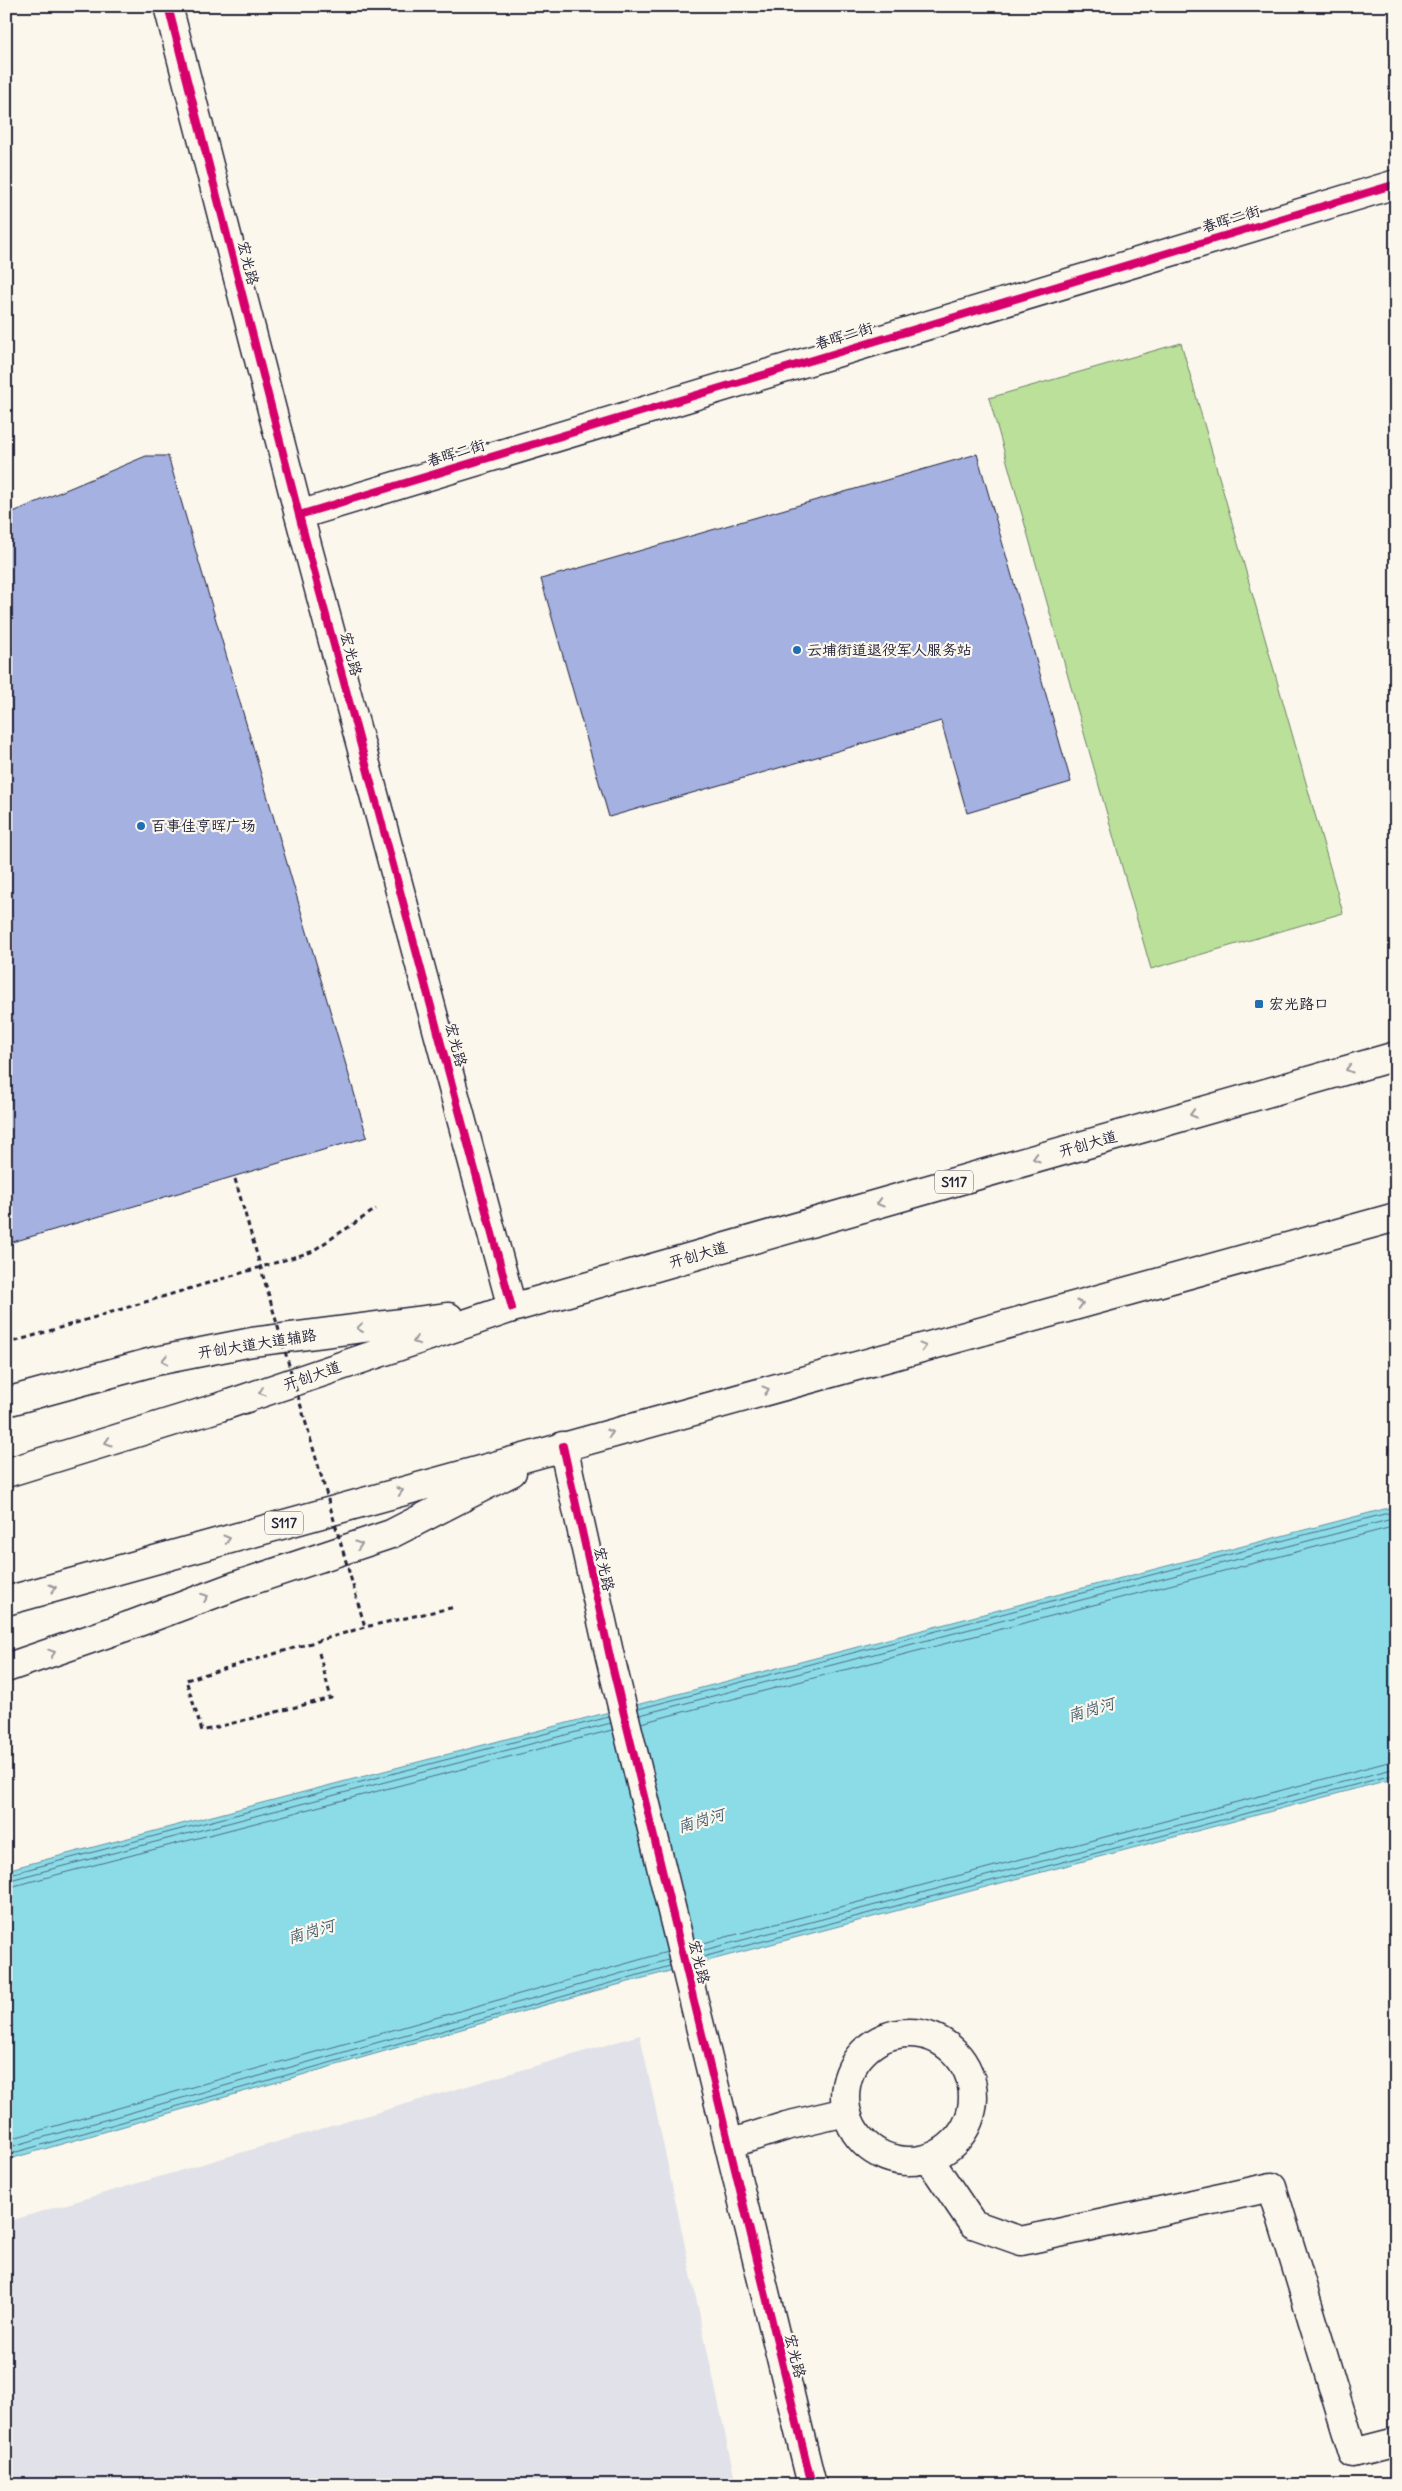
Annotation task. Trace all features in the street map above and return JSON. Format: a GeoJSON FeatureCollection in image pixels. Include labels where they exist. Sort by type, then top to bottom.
{"type":"FeatureCollection","features":[{"type":"Feature","properties":{"kind":"street","name":"宏光路"},"geometry":{"type":"LineString","coordinates":[[168,6],[299,515],[512,1308]]}},
{"type":"Feature","properties":{"kind":"street","name":"春晖二街"},"geometry":{"type":"LineString","coordinates":[[299,515],[1396,184]]}},
{"type":"Feature","properties":{"kind":"street","name":"开创大道"},"geometry":{"type":"LineString","coordinates":[[6,1473],[220,1407],[512,1308],[1396,1056]]}},
{"type":"Feature","properties":{"kind":"street","name":"S117"},"geometry":{"type":"LineString","coordinates":[[6,1601],[1396,1217]]}},
{"type":"Feature","properties":{"kind":"street","name":"开创大道大道辅路"},"geometry":{"type":"LineString","coordinates":[[6,1402],[156,1362],[252,1342],[512,1308]]}},
{"type":"Feature","properties":{"kind":"street","name":"宏光路"},"geometry":{"type":"LineString","coordinates":[[563,1446],[610,1657],[812,2485]]}},
{"type":"Feature","properties":{"kind":"street"},"geometry":{"type":"LineString","coordinates":[[6,1668],[131,1625],[238,1585],[391,1534],[563,1446]]}},
{"type":"Feature","properties":{"kind":"street"},"geometry":{"type":"LineString","coordinates":[[902,2033],[916,2033],[944,2042],[960,2056],[970,2075],[974,2095],[972,2116],[962,2134],[948,2150],[929,2159],[909,2162],[888,2159],[876,2152],[855,2132],[846,2112],[845,2091],[851,2070],[863,2052],[881,2039],[902,2033]]}},
{"type":"Feature","properties":{"kind":"street"},"geometry":{"type":"LineString","coordinates":[[729,2144],[786,2126],[846,2112]]}},
{"type":"Feature","properties":{"kind":"street"},"geometry":{"type":"LineString","coordinates":[[929,2159],[973,2224],[1021,2241],[1272,2187],[1353,2453],[1396,2442]]}},
{"type":"Feature","properties":{"kind":"path"},"geometry":{"type":"LineString","coordinates":[[235,1179],[365,1627]]}},
{"type":"Feature","properties":{"kind":"path"},"geometry":{"type":"LineString","coordinates":[[6,1344],[311,1252],[376,1209]]}},
{"type":"Feature","properties":{"kind":"path"},"geometry":{"type":"LineString","coordinates":[[319,1653],[330,1698],[202,1731],[186,1680],[365,1627],[455,1607]]}},
{"type":"Feature","properties":{"kind":"shaded area"},"geometry":{"type":"Polygon","coordinates":[[[640,2035],[736,2485],[6,2485],[6,2222],[640,2035]]]}},
{"type":"Feature","properties":{"kind":"green space"},"geometry":{"type":"Polygon","coordinates":[[[1181,343],[1343,913],[1151,969],[989,398],[1181,343]]]}},
{"type":"Feature","properties":{"kind":"water","name":"南岗河"},"geometry":{"type":"Polygon","coordinates":[[[1396,1506],[1396,1778],[587,1993],[6,2160],[6,1870],[1396,1506]]]}},
{"type":"Feature","properties":{"kind":"building","name":"云埔街道退役军人服务站"},"geometry":{"type":"Polygon","coordinates":[[[977,454],[1071,782],[967,813],[941,721],[609,817],[541,579],[977,454]]]}},
{"type":"Feature","properties":{"kind":"building","name":"百事佳亨晖广场"},"geometry":{"type":"Polygon","coordinates":[[[146,456],[168,456],[367,1137],[6,1244],[6,515],[146,456]]]}},
{"type":"Feature","properties":{"kind":"cycle path"},"geometry":{"type":"LineString","coordinates":[[168,6],[299,515],[512,1308]]}},
{"type":"Feature","properties":{"kind":"cycle path"},"geometry":{"type":"LineString","coordinates":[[299,515],[1396,184]]}},
{"type":"Feature","properties":{"kind":"cycle path"},"geometry":{"type":"LineString","coordinates":[[563,1446],[610,1657],[812,2485]]}},
{"type":"Feature","properties":{"kind":"place","name":"云埔街道退役军人服务站"},"geometry":{"type":"Point","coordinates":[797,650]}},
{"type":"Feature","properties":{"kind":"place","name":"百事佳亨晖广场"},"geometry":{"type":"Point","coordinates":[141,826]}},
{"type":"Feature","properties":{"kind":"place","name":"宏光路口"},"geometry":{"type":"Point","coordinates":[1259,1004]}}]}
